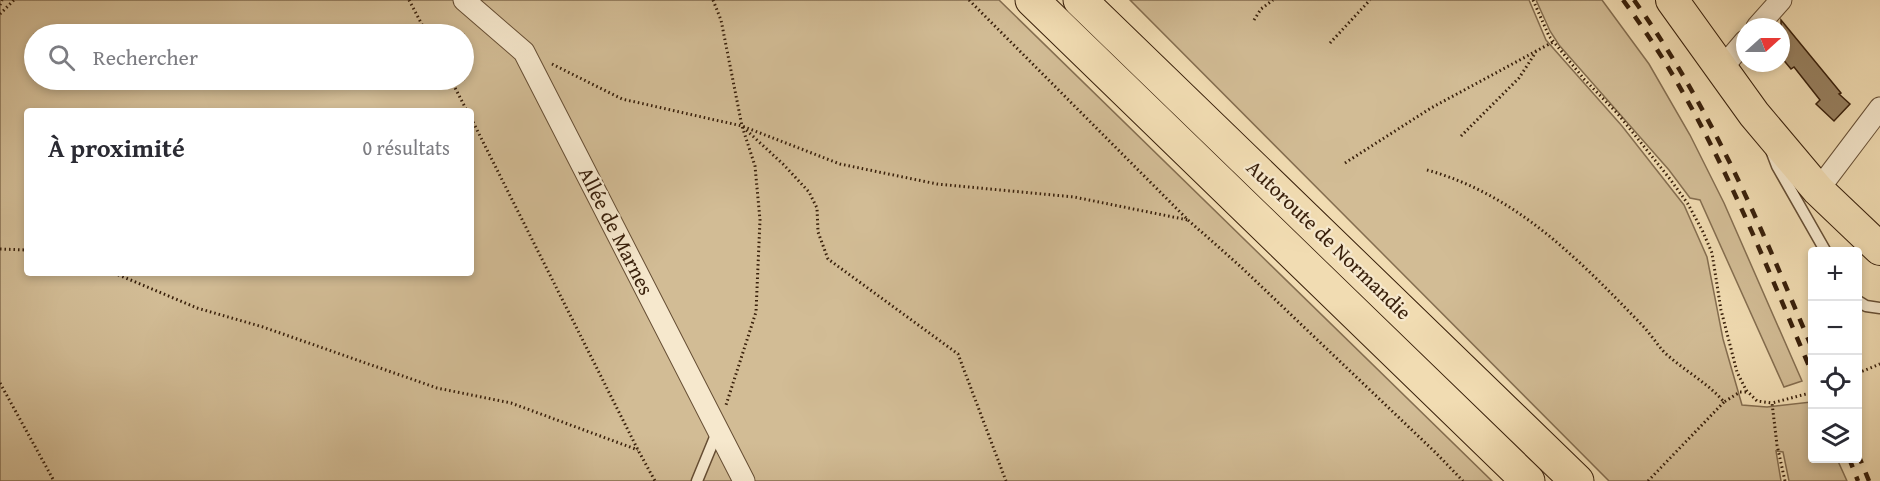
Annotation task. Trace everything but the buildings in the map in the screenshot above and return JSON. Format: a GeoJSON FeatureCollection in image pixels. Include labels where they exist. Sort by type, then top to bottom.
{"type":"FeatureCollection","features":[{"type":"Feature","properties":{"kind":"highway","name":"Autoroute de Normandie"},"geometry":{"type":"LineString","coordinates":[[1032,0],[1528,481]]}},
{"type":"Feature","properties":{"kind":"highway","name":"Autoroute de Normandie"},"geometry":{"type":"LineString","coordinates":[[1080,0],[1577,481]]}},
{"type":"Feature","properties":{"kind":"main road"},"geometry":{"type":"LineString","coordinates":[[1672,0],[1732,55],[1754,114],[1767,129],[1823,183],[1848,200],[1880,230]]}},
{"type":"Feature","properties":{"kind":"main road"},"geometry":{"type":"LineString","coordinates":[[1689,0],[1732,55],[1823,183],[1880,249]]}},
{"type":"Feature","properties":{"kind":"street","name":"Allée de Marnes"},"geometry":{"type":"LineString","coordinates":[[464,0],[524,51],[744,481]]}},
{"type":"Feature","properties":{"kind":"street"},"geometry":{"type":"LineString","coordinates":[[1765,18],[1781,0]]}},
{"type":"Feature","properties":{"kind":"street"},"geometry":{"type":"LineString","coordinates":[[1823,183],[1880,108]]}},
{"type":"Feature","properties":{"kind":"lane"},"geometry":{"type":"LineString","coordinates":[[1767,129],[1770,149],[1777,166],[1823,247]]}},
{"type":"Feature","properties":{"kind":"lane"},"geometry":{"type":"LineString","coordinates":[[1862,304],[1880,308]]}},
{"type":"Feature","properties":{"kind":"lane"},"geometry":{"type":"LineString","coordinates":[[697,481],[718,430]]}},
{"type":"Feature","properties":{"kind":"path"},"geometry":{"type":"LineString","coordinates":[[0,5],[2,0]]}},
{"type":"Feature","properties":{"kind":"path"},"geometry":{"type":"LineString","coordinates":[[0,14],[14,0]]}},
{"type":"Feature","properties":{"kind":"path"},"geometry":{"type":"LineString","coordinates":[[409,0],[422,24]]}},
{"type":"Feature","properties":{"kind":"path"},"geometry":{"type":"LineString","coordinates":[[713,0],[721,20],[742,126],[754,166],[760,220],[756,312],[718,430]]}},
{"type":"Feature","properties":{"kind":"path"},"geometry":{"type":"LineString","coordinates":[[969,0],[1188,220],[1241,267],[1463,481]]}},
{"type":"Feature","properties":{"kind":"path"},"geometry":{"type":"LineString","coordinates":[[1254,20],[1261,9],[1274,0]]}},
{"type":"Feature","properties":{"kind":"path"},"geometry":{"type":"LineString","coordinates":[[1330,43],[1370,0]]}},
{"type":"Feature","properties":{"kind":"path"},"geometry":{"type":"LineString","coordinates":[[1533,0],[1539,17],[1553,42],[1670,178],[1698,222],[1712,253],[1721,310],[1737,372],[1748,392],[1757,400],[1772,403],[1808,394]]}},
{"type":"Feature","properties":{"kind":"path"},"geometry":{"type":"LineString","coordinates":[[1345,163],[1431,108],[1553,42]]}},
{"type":"Feature","properties":{"kind":"path"},"geometry":{"type":"LineString","coordinates":[[1461,135],[1519,78],[1538,50]]}},
{"type":"Feature","properties":{"kind":"path"},"geometry":{"type":"LineString","coordinates":[[524,51],[622,99],[742,126],[840,164],[936,184],[1074,197],[1188,220]]}},
{"type":"Feature","properties":{"kind":"path"},"geometry":{"type":"LineString","coordinates":[[456,90],[465,108]]}},
{"type":"Feature","properties":{"kind":"path"},"geometry":{"type":"LineString","coordinates":[[474,124],[655,481]]}},
{"type":"Feature","properties":{"kind":"path"},"geometry":{"type":"LineString","coordinates":[[742,126],[809,192],[817,208],[818,232],[828,259],[958,354],[1006,481]]}},
{"type":"Feature","properties":{"kind":"path"},"geometry":{"type":"LineString","coordinates":[[1427,170],[1452,177],[1479,189],[1530,220],[1598,280],[1663,351],[1724,402]]}},
{"type":"Feature","properties":{"kind":"path"},"geometry":{"type":"LineString","coordinates":[[0,249],[24,250]]}},
{"type":"Feature","properties":{"kind":"path"},"geometry":{"type":"LineString","coordinates":[[121,276],[197,308],[263,327],[437,388],[511,403],[638,450]]}},
{"type":"Feature","properties":{"kind":"path"},"geometry":{"type":"LineString","coordinates":[[1862,371],[1880,364]]}},
{"type":"Feature","properties":{"kind":"path"},"geometry":{"type":"LineString","coordinates":[[0,383],[54,481]]}},
{"type":"Feature","properties":{"kind":"path"},"geometry":{"type":"LineString","coordinates":[[1648,481],[1724,402],[1740,392],[1748,392]]}},
{"type":"Feature","properties":{"kind":"path"},"geometry":{"type":"LineString","coordinates":[[1772,403],[1777,445],[1785,481]]}},
{"type":"Feature","properties":{"kind":"shaded area"},"geometry":{"type":"Polygon","coordinates":[[[0,0],[999,0],[1492,481],[0,481],[0,0]]]}},
{"type":"Feature","properties":{"kind":"shaded area"},"geometry":{"type":"Polygon","coordinates":[[[1130,0],[1529,0],[1546,40],[1622,126],[1684,205],[1707,257],[1723,339],[1742,405],[1767,407],[1808,402],[1808,463],[1839,463],[1847,481],[1789,481],[1783,452],[1776,451],[1781,481],[1609,481],[1130,0]]]}},
{"type":"Feature","properties":{"kind":"shaded area"},"geometry":{"type":"Polygon","coordinates":[[[1536,0],[1602,0],[1649,64],[1690,135],[1724,203],[1802,381],[1784,387],[1700,200],[1690,198],[1669,170],[1559,45],[1536,0]]]}},
{"type":"Feature","properties":{"kind":"railway"},"geometry":{"type":"LineString","coordinates":[[1623,0],[1653,43],[1705,134],[1750,228],[1808,364]]}},
{"type":"Feature","properties":{"kind":"railway"},"geometry":{"type":"LineString","coordinates":[[1634,0],[1662,41],[1711,126],[1733,169],[1808,339]]}},
{"type":"Feature","properties":{"kind":"railway"},"geometry":{"type":"LineString","coordinates":[[1851,463],[1858,481]]}},
{"type":"Feature","properties":{"kind":"railway"},"geometry":{"type":"LineString","coordinates":[[1862,463],[1869,481]]}}]}
